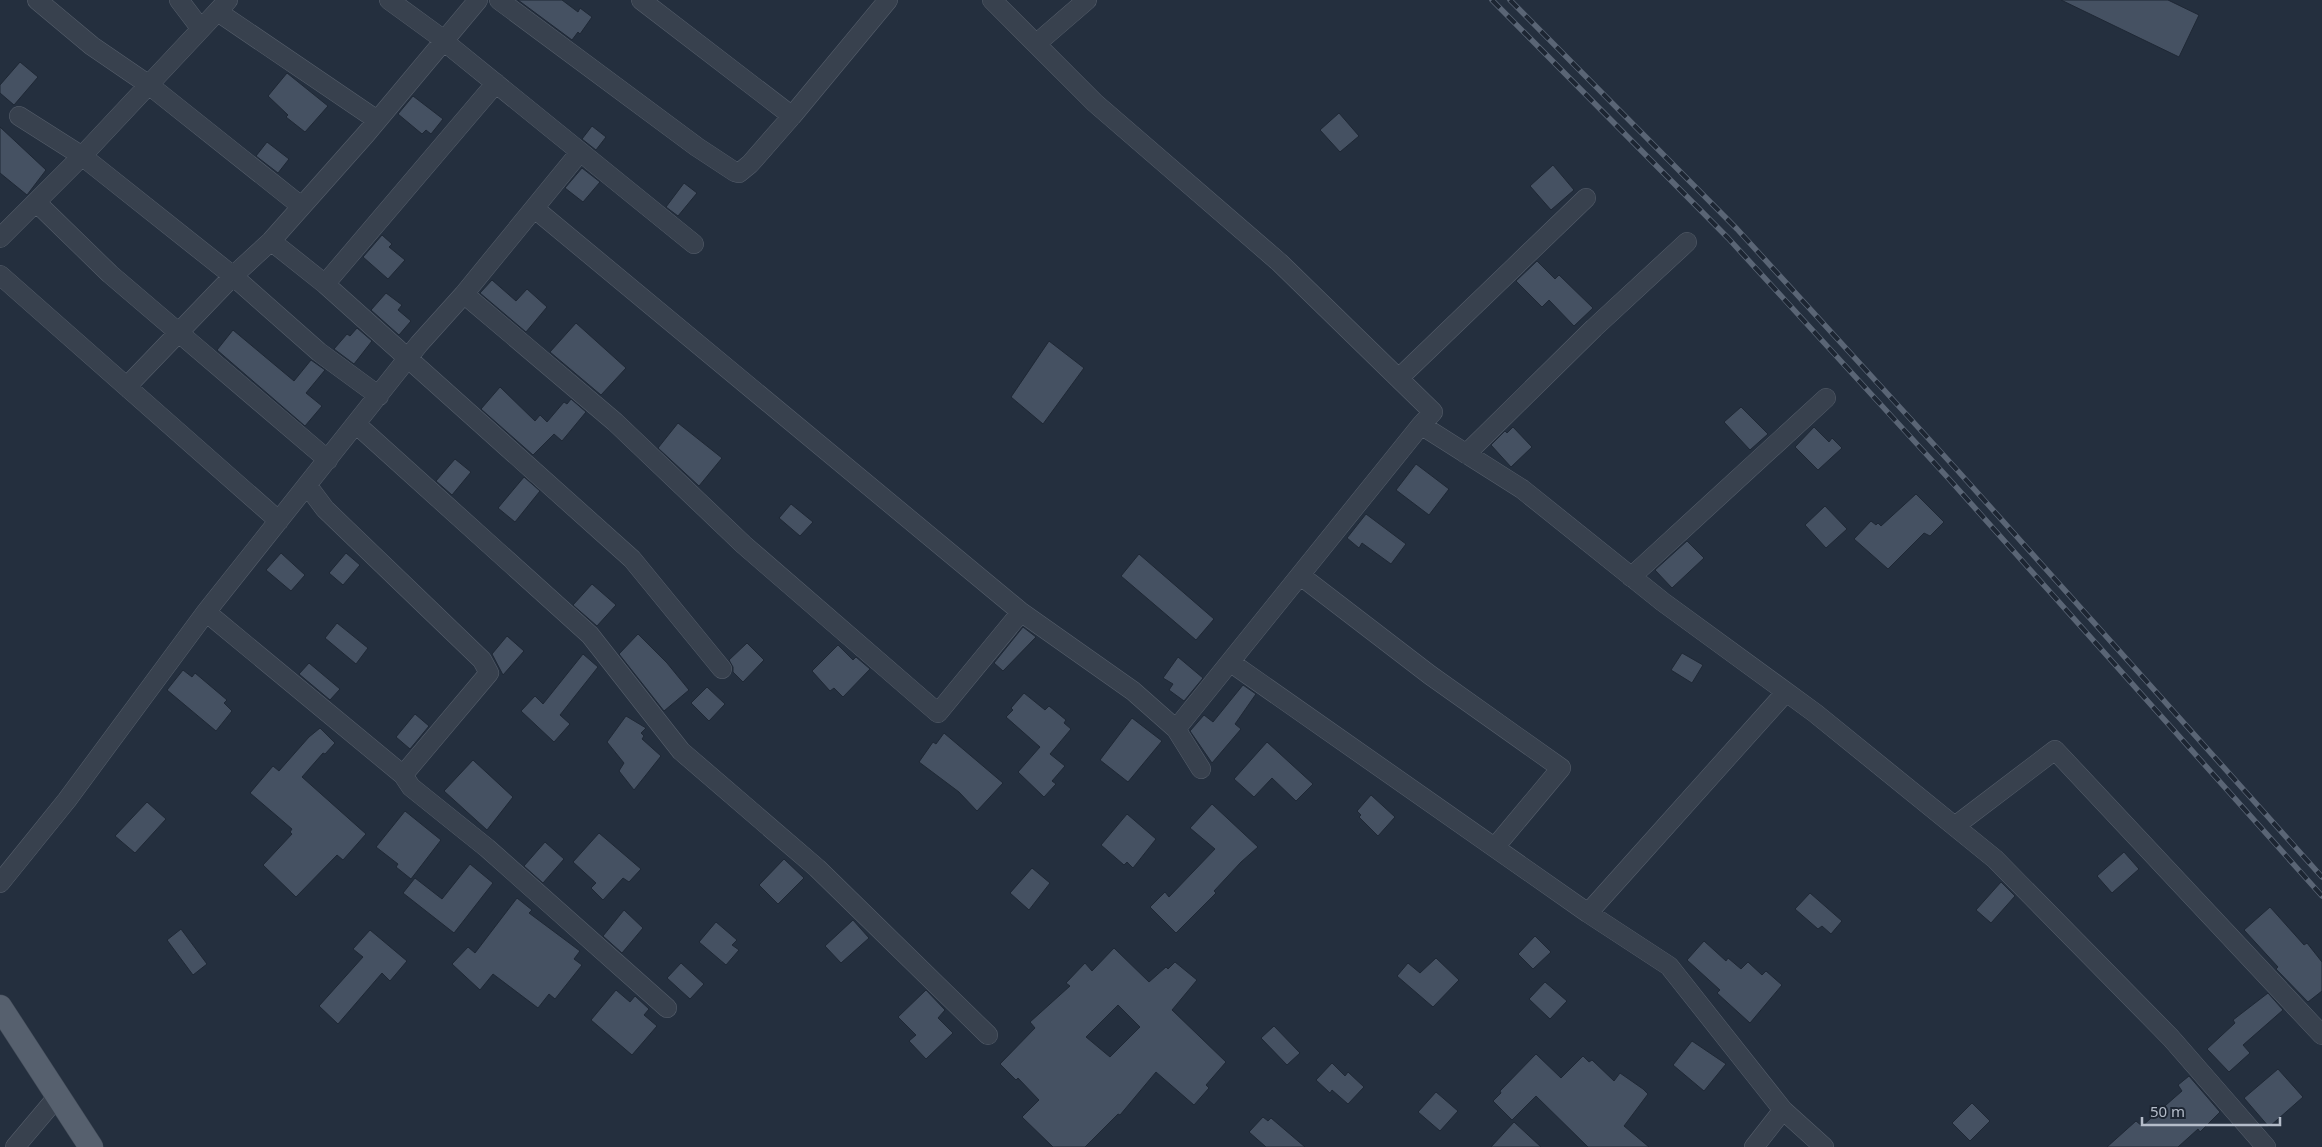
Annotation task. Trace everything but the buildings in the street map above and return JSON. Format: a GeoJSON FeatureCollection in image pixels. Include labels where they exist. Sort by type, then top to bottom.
{"type":"FeatureCollection","features":[{"type":"Feature","properties":{"kind":"main road"},"geometry":{"type":"LineString","coordinates":[[0,1007],[91,1147]]}},
{"type":"Feature","properties":{"kind":"street"},"geometry":{"type":"LineString","coordinates":[[37,0],[92,46],[149,85],[301,206]]}},
{"type":"Feature","properties":{"kind":"street"},"geometry":{"type":"LineString","coordinates":[[178,0],[202,29]]}},
{"type":"Feature","properties":{"kind":"street"},"geometry":{"type":"LineString","coordinates":[[389,0],[444,40],[694,244]]}},
{"type":"Feature","properties":{"kind":"street"},"geometry":{"type":"LineString","coordinates":[[129,389],[133,380],[234,276],[272,241],[378,120],[478,0]]}},
{"type":"Feature","properties":{"kind":"street"},"geometry":{"type":"LineString","coordinates":[[500,0],[697,147],[739,173],[750,164],[792,116],[888,0]]}},
{"type":"Feature","properties":{"kind":"street"},"geometry":{"type":"LineString","coordinates":[[641,0],[792,116]]}},
{"type":"Feature","properties":{"kind":"street"},"geometry":{"type":"LineString","coordinates":[[992,0],[1095,102],[1279,262],[1433,412],[1176,729]]}},
{"type":"Feature","properties":{"kind":"street"},"geometry":{"type":"LineString","coordinates":[[1036,44],[1087,0]]}},
{"type":"Feature","properties":{"kind":"street"},"geometry":{"type":"LineString","coordinates":[[0,238],[82,156],[223,6],[378,120]]}},
{"type":"Feature","properties":{"kind":"street"},"geometry":{"type":"LineString","coordinates":[[325,284],[496,83]]}},
{"type":"Feature","properties":{"kind":"street"},"geometry":{"type":"LineString","coordinates":[[18,116],[82,156],[234,276],[319,352],[379,396]]}},
{"type":"Feature","properties":{"kind":"street"},"geometry":{"type":"LineString","coordinates":[[0,883],[66,800],[206,612],[408,358],[535,209],[580,152]]}},
{"type":"Feature","properties":{"kind":"street"},"geometry":{"type":"LineString","coordinates":[[1398,378],[1586,198]]}},
{"type":"Feature","properties":{"kind":"street"},"geometry":{"type":"LineString","coordinates":[[36,202],[110,274],[328,460]]}},
{"type":"Feature","properties":{"kind":"street"},"geometry":{"type":"LineString","coordinates":[[535,209],[1021,612],[1133,691],[1176,729],[1201,769]]}},
{"type":"Feature","properties":{"kind":"street"},"geometry":{"type":"LineString","coordinates":[[272,241],[325,284],[632,559],[722,669]]}},
{"type":"Feature","properties":{"kind":"street"},"geometry":{"type":"LineString","coordinates":[[1466,454],[1594,328],[1687,242]]}},
{"type":"Feature","properties":{"kind":"street"},"geometry":{"type":"LineString","coordinates":[[0,275],[279,521]]}},
{"type":"Feature","properties":{"kind":"street"},"geometry":{"type":"LineString","coordinates":[[464,294],[615,422],[744,545],[938,713],[1021,612]]}},
{"type":"Feature","properties":{"kind":"street"},"geometry":{"type":"LineString","coordinates":[[1631,577],[1826,398]]}},
{"type":"Feature","properties":{"kind":"street"},"geometry":{"type":"LineString","coordinates":[[356,424],[590,635],[681,751],[817,868],[988,1035]]}},
{"type":"Feature","properties":{"kind":"street"},"geometry":{"type":"LineString","coordinates":[[1421,425],[1522,489],[1663,602],[1786,692],[1996,859],[2171,1038],[2266,1147]]}},
{"type":"Feature","properties":{"kind":"street"},"geometry":{"type":"LineString","coordinates":[[308,485],[325,509],[482,660],[489,673],[403,774]]}},
{"type":"Feature","properties":{"kind":"street"},"geometry":{"type":"LineString","coordinates":[[1301,576],[1430,675],[1561,768],[1495,847]]}},
{"type":"Feature","properties":{"kind":"street"},"geometry":{"type":"LineString","coordinates":[[206,612],[403,774],[411,787],[487,848],[667,1008]]}},
{"type":"Feature","properties":{"kind":"street"},"geometry":{"type":"LineString","coordinates":[[1230,662],[1588,913],[1669,966],[1783,1110],[1824,1147]]}},
{"type":"Feature","properties":{"kind":"street"},"geometry":{"type":"LineString","coordinates":[[1588,913],[1786,692]]}},
{"type":"Feature","properties":{"kind":"street"},"geometry":{"type":"LineString","coordinates":[[1955,826],[2055,750],[2322,1035]]}},
{"type":"Feature","properties":{"kind":"street"},"geometry":{"type":"LineString","coordinates":[[15,1147],[58,1096]]}},
{"type":"Feature","properties":{"kind":"street"},"geometry":{"type":"LineString","coordinates":[[1754,1147],[1783,1110]]}},
{"type":"Feature","properties":{"kind":"railway"},"geometry":{"type":"LineString","coordinates":[[1492,0],[1728,238],[1949,479],[2322,896]]}},
{"type":"Feature","properties":{"kind":"railway"},"geometry":{"type":"LineString","coordinates":[[1510,0],[1737,229],[1958,471],[2322,877]]}}]}
